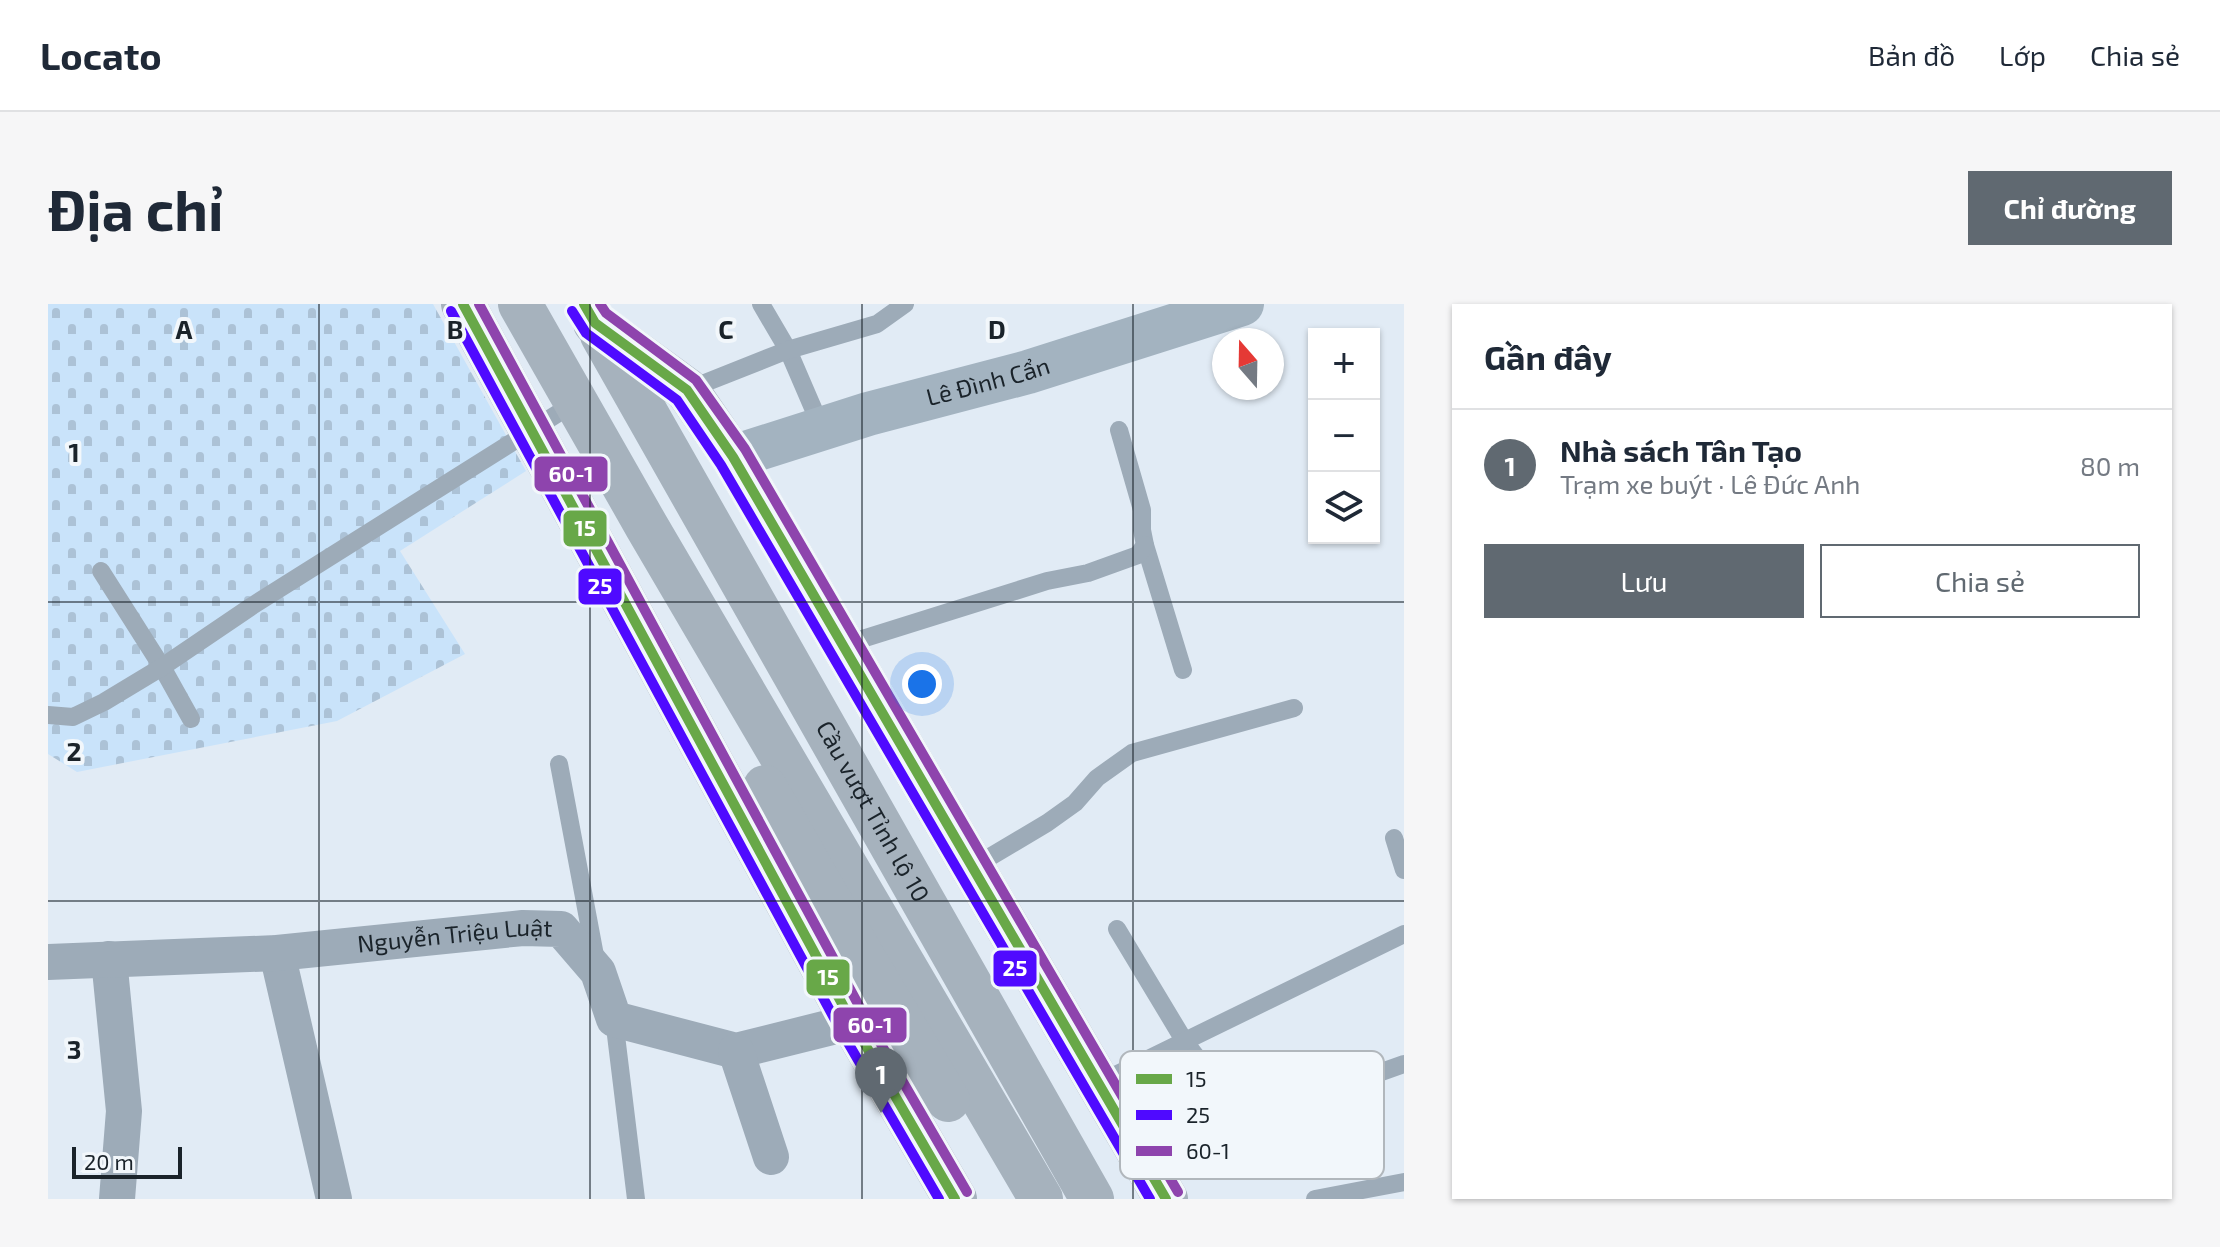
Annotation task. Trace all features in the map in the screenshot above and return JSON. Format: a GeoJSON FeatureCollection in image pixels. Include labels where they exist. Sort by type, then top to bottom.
{"type":"FeatureCollection","features":[{"type":"Feature","properties":{"kind":"highway"},"geometry":{"type":"LineString","coordinates":[[463,304],[533,430],[621,530]]}},
{"type":"Feature","properties":{"kind":"highway","name":"Cầu vượt Tỉnh lộ 10"},"geometry":{"type":"LineString","coordinates":[[520,304],[613,469],[621,530],[828,898],[1006,1199]]}},
{"type":"Feature","properties":{"kind":"highway"},"geometry":{"type":"LineString","coordinates":[[589,313],[687,390],[721,485],[843,645],[1120,1119]]}},
{"type":"Feature","properties":{"kind":"highway","name":"Cầu vượt Tỉnh lộ 10"},"geometry":{"type":"LineString","coordinates":[[589,313],[653,424],[721,485],[794,600],[1120,1170]]}},
{"type":"Feature","properties":{"kind":"highway"},"geometry":{"type":"LineString","coordinates":[[576,402],[621,530],[852,1022],[955,1199]]}},
{"type":"Feature","properties":{"kind":"highway","name":"Cầu vượt Tỉnh lộ 10"},"geometry":{"type":"LineString","coordinates":[[721,485],[1092,1199]]}},
{"type":"Feature","properties":{"kind":"highway","name":"Cầu vượt Tỉnh lộ 10"},"geometry":{"type":"LineString","coordinates":[[621,530],[1041,1199]]}},
{"type":"Feature","properties":{"kind":"highway","name":"Cầu vượt Tỉnh lộ 10"},"geometry":{"type":"LineString","coordinates":[[1125,1179],[1137,1199]]}},
{"type":"Feature","properties":{"kind":"highway"},"geometry":{"type":"LineString","coordinates":[[1154,1179],[1166,1199]]}},
{"type":"Feature","properties":{"kind":"street","name":"Lê Đình Cẩn"},"geometry":{"type":"LineString","coordinates":[[721,485],[822,429],[1028,372],[1242,304]]}},
{"type":"Feature","properties":{"kind":"street","name":"Nguyễn Triệu Luật"},"geometry":{"type":"LineString","coordinates":[[48,962],[277,953],[523,928],[561,929],[598,972],[614,1019]]}},
{"type":"Feature","properties":{"kind":"street"},"geometry":{"type":"LineString","coordinates":[[277,953],[334,1199]]}},
{"type":"Feature","properties":{"kind":"street"},"geometry":{"type":"LineString","coordinates":[[109,959],[124,1111],[117,1199]]}},
{"type":"Feature","properties":{"kind":"street"},"geometry":{"type":"LineString","coordinates":[[614,1019],[736,1051],[852,1022]]}},
{"type":"Feature","properties":{"kind":"street"},"geometry":{"type":"LineString","coordinates":[[736,1051],[771,1157]]}},
{"type":"Feature","properties":{"kind":"lane"},"geometry":{"type":"LineString","coordinates":[[761,304],[788,350],[822,429]]}},
{"type":"Feature","properties":{"kind":"lane"},"geometry":{"type":"LineString","coordinates":[[687,390],[788,350],[877,324],[905,304]]}},
{"type":"Feature","properties":{"kind":"lane"},"geometry":{"type":"LineString","coordinates":[[48,715],[73,717],[104,702],[576,402]]}},
{"type":"Feature","properties":{"kind":"lane"},"geometry":{"type":"LineString","coordinates":[[1119,430],[1142,510],[1145,545],[1183,670]]}},
{"type":"Feature","properties":{"kind":"lane"},"geometry":{"type":"LineString","coordinates":[[843,645],[1047,581],[1088,573],[1138,555],[1145,545]]}},
{"type":"Feature","properties":{"kind":"lane"},"geometry":{"type":"LineString","coordinates":[[101,571],[191,719]]}},
{"type":"Feature","properties":{"kind":"lane"},"geometry":{"type":"LineString","coordinates":[[973,867],[1075,803],[1097,778],[1132,753],[1294,708]]}},
{"type":"Feature","properties":{"kind":"lane"},"geometry":{"type":"LineString","coordinates":[[559,764],[598,972]]}},
{"type":"Feature","properties":{"kind":"lane"},"geometry":{"type":"LineString","coordinates":[[1394,838],[1404,870]]}},
{"type":"Feature","properties":{"kind":"lane"},"geometry":{"type":"LineString","coordinates":[[1117,929],[1192,1051]]}},
{"type":"Feature","properties":{"kind":"lane"},"geometry":{"type":"LineString","coordinates":[[1166,1051],[1404,934]]}},
{"type":"Feature","properties":{"kind":"lane"},"geometry":{"type":"LineString","coordinates":[[614,1019],[636,1199]]}},
{"type":"Feature","properties":{"kind":"lane"},"geometry":{"type":"LineString","coordinates":[[1384,1071],[1404,1064]]}},
{"type":"Feature","properties":{"kind":"lane"},"geometry":{"type":"LineString","coordinates":[[1099,1083],[1120,1073]]}},
{"type":"Feature","properties":{"kind":"lane"},"geometry":{"type":"LineString","coordinates":[[1315,1199],[1404,1182]]}},
{"type":"Feature","properties":{"kind":"green space"},"geometry":{"type":"Polygon","coordinates":[[[48,304],[433,304],[526,471],[400,551],[465,654],[337,721],[77,772],[48,754],[48,304]]]}},
{"type":"Feature","properties":{"kind":"transit line","name":"15"},"geometry":{"type":"LineString","coordinates":[[463,304],[852,1022],[955,1199]]}},
{"type":"Feature","properties":{"kind":"transit line","name":"60-1"},"geometry":{"type":"LineString","coordinates":[[479,304],[864,1015],[967,1192]]}},
{"type":"Feature","properties":{"kind":"transit line","name":"15"},"geometry":{"type":"LineString","coordinates":[[584,304],[595,323],[687,390],[733,457],[1120,1120]]}},
{"type":"Feature","properties":{"kind":"transit line","name":"60-1"},"geometry":{"type":"LineString","coordinates":[[600,304],[606,313],[696,380],[745,449],[1120,1092]]}},
{"type":"Feature","properties":{"kind":"transit line","name":"25"},"geometry":{"type":"LineString","coordinates":[[451,311],[840,1029],[939,1199]]}},
{"type":"Feature","properties":{"kind":"transit line","name":"25"},"geometry":{"type":"LineString","coordinates":[[572,311],[586,333],[677,400],[721,465],[1120,1148]]}},
{"type":"Feature","properties":{"kind":"transit line","name":"25"},"geometry":{"type":"LineString","coordinates":[[1138,1179],[1150,1199]]}},
{"type":"Feature","properties":{"kind":"transit line","name":"15"},"geometry":{"type":"LineString","coordinates":[[1154,1179],[1166,1199]]}},
{"type":"Feature","properties":{"kind":"transit line","name":"60-1"},"geometry":{"type":"LineString","coordinates":[[1170,1179],[1178,1192]]}},
{"type":"Feature","properties":{"kind":"place","name":"Nhà sách Tân Tạo"},"geometry":{"type":"Point","coordinates":[881,1113]}}]}
